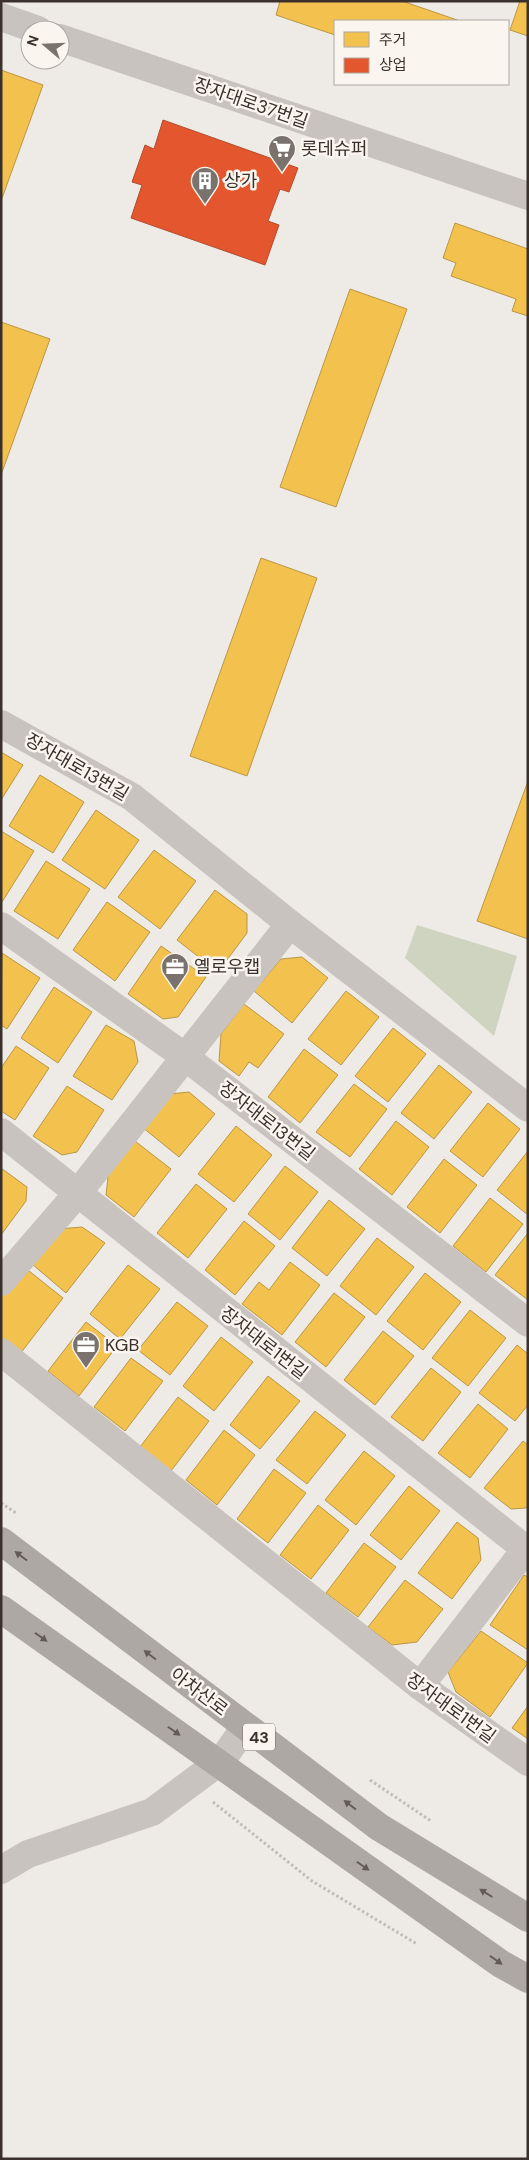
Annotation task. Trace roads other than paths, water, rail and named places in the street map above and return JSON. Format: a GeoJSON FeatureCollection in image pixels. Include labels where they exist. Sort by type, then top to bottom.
{"type":"FeatureCollection","features":[{"type":"Feature","properties":{"kind":"main road","name":"아차산로"},"geometry":{"type":"LineString","coordinates":[[1,1542],[379,1827],[528,1918]]}},
{"type":"Feature","properties":{"kind":"main road","name":"43"},"geometry":{"type":"LineString","coordinates":[[1,1609],[501,1964],[528,1979]]}},
{"type":"Feature","properties":{"kind":"street"},"geometry":{"type":"LineString","coordinates":[[1,17],[20,24]]}},
{"type":"Feature","properties":{"kind":"street","name":"장자대로37번길"},"geometry":{"type":"LineString","coordinates":[[70,41],[528,196]]}},
{"type":"Feature","properties":{"kind":"street","name":"장자대로13번길"},"geometry":{"type":"LineString","coordinates":[[1,724],[132,797],[290,924],[528,1108]]}},
{"type":"Feature","properties":{"kind":"street"},"geometry":{"type":"LineString","coordinates":[[1,1282],[77,1194],[290,924]]}},
{"type":"Feature","properties":{"kind":"street","name":"장자대로13번길"},"geometry":{"type":"LineString","coordinates":[[1,926],[184,1056],[528,1323]]}},
{"type":"Feature","properties":{"kind":"street","name":"장자대로1번길"},"geometry":{"type":"LineString","coordinates":[[1,1132],[527,1549]]}},
{"type":"Feature","properties":{"kind":"street","name":"장자대로1번길"},"geometry":{"type":"LineString","coordinates":[[1,1352],[420,1686],[528,1762]]}},
{"type":"Feature","properties":{"kind":"street"},"geometry":{"type":"LineString","coordinates":[[420,1686],[527,1549]]}},
{"type":"Feature","properties":{"kind":"street"},"geometry":{"type":"LineString","coordinates":[[1,1870],[28,1854],[152,1812],[222,1760],[245,1727]]}},
{"type":"Feature","properties":{"kind":"place","name":"롯데슈퍼"},"geometry":{"type":"Point","coordinates":[282,173]}},
{"type":"Feature","properties":{"kind":"place","name":"상가"},"geometry":{"type":"Point","coordinates":[205,205]}},
{"type":"Feature","properties":{"kind":"place","name":"옐로우캡"},"geometry":{"type":"Point","coordinates":[175,991]}},
{"type":"Feature","properties":{"kind":"place","name":"KGB"},"geometry":{"type":"Point","coordinates":[86,1369]}}]}
